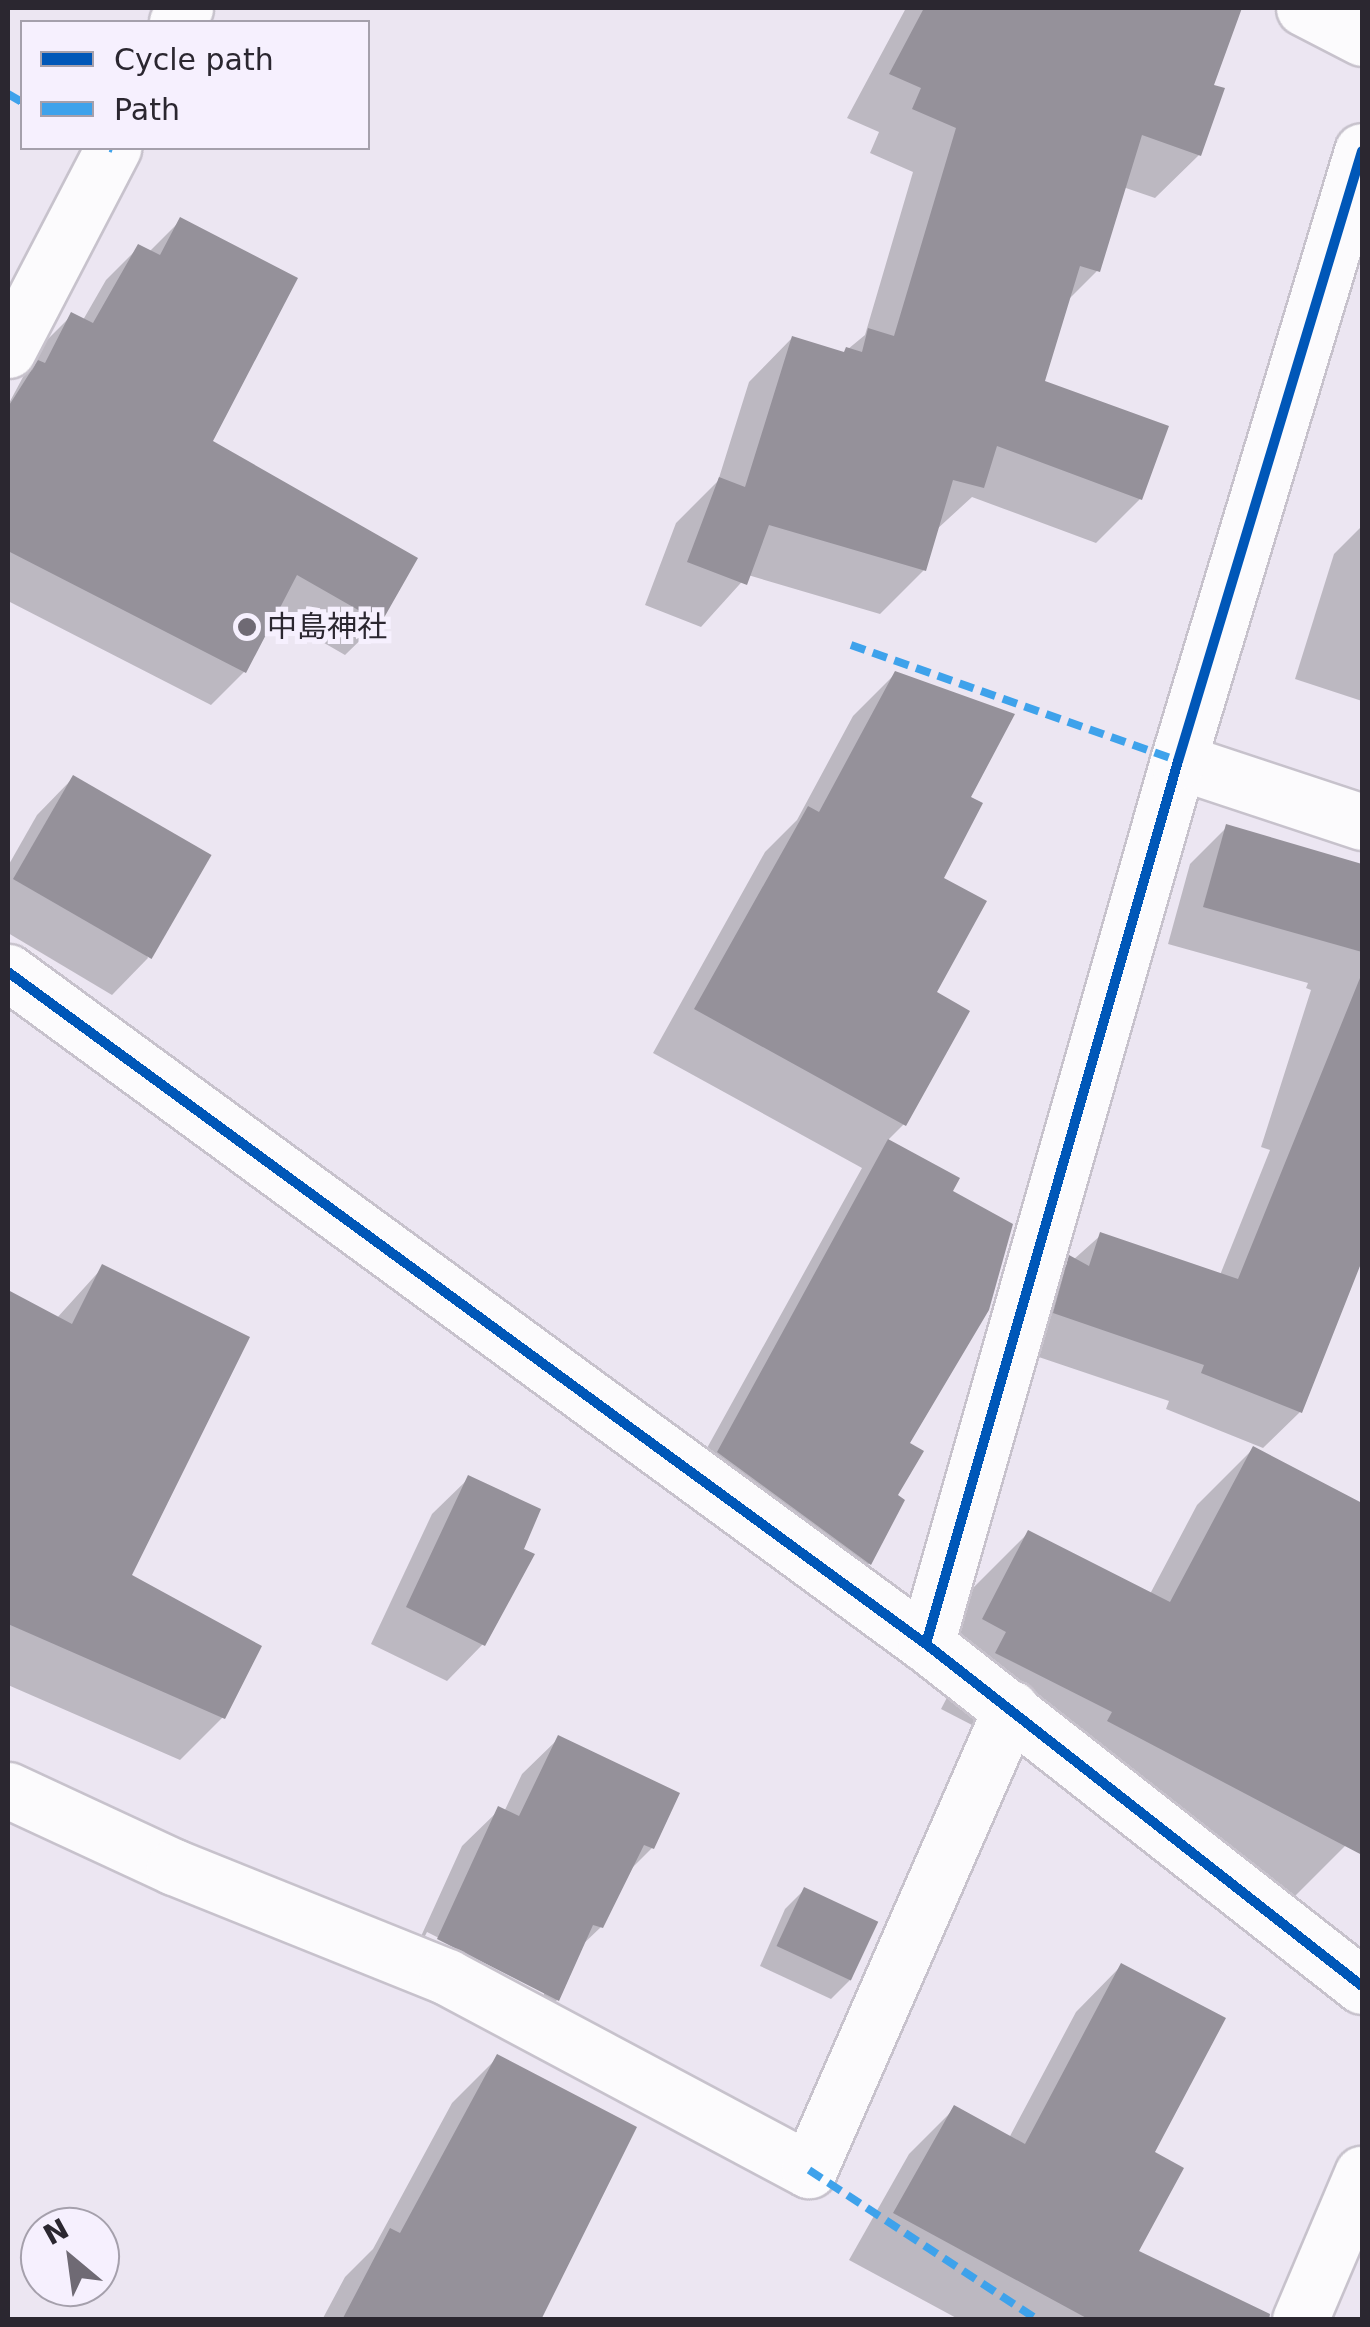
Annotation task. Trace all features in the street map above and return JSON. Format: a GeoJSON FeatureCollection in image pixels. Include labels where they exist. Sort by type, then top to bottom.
{"type":"FeatureCollection","features":[{"type":"Feature","properties":{"kind":"street"},"geometry":{"type":"LineString","coordinates":[[1304,8],[1362,38]]}},
{"type":"Feature","properties":{"kind":"street"},"geometry":{"type":"LineString","coordinates":[[8,350],[112,150]]}},
{"type":"Feature","properties":{"kind":"street"},"geometry":{"type":"LineString","coordinates":[[926,1644],[1178,761],[1362,150]]}},
{"type":"Feature","properties":{"kind":"street"},"geometry":{"type":"LineString","coordinates":[[1178,761],[1362,822]]}},
{"type":"Feature","properties":{"kind":"street"},"geometry":{"type":"LineString","coordinates":[[8,972],[926,1644],[1362,1986]]}},
{"type":"Feature","properties":{"kind":"street"},"geometry":{"type":"LineString","coordinates":[[8,1790],[174,1867],[447,1976],[809,2170],[1011,1708]]}},
{"type":"Feature","properties":{"kind":"street"},"geometry":{"type":"LineString","coordinates":[[1300,2320],[1362,2174]]}},
{"type":"Feature","properties":{"kind":"building"},"geometry":{"type":"Polygon","coordinates":[[[924,8],[1242,8],[1214,85],[1225,88],[1201,156],[1142,135],[1100,272],[1080,266],[1045,381],[1169,426],[1142,500],[997,446],[984,488],[953,480],[926,571],[769,525],[747,585],[687,562],[719,477],[745,487],[792,336],[844,352],[846,347],[862,352],[868,328],[894,336],[956,128],[912,109],[921,88],[889,74],[924,8]]]}},
{"type":"Feature","properties":{"kind":"building"},"geometry":{"type":"Polygon","coordinates":[[[180,217],[298,278],[213,441],[418,558],[381,623],[297,575],[246,673],[8,551],[8,407],[38,360],[45,363],[71,312],[93,323],[138,244],[160,255],[180,217]]]}},
{"type":"Feature","properties":{"kind":"building"},"geometry":{"type":"Polygon","coordinates":[[[895,671],[1015,714],[971,797],[983,803],[944,878],[987,901],[937,992],[970,1011],[906,1126],[694,1009],[808,806],[819,812],[895,671]]]}},
{"type":"Feature","properties":{"kind":"building"},"geometry":{"type":"Polygon","coordinates":[[[73,775],[212,855],[152,959],[13,879],[73,775]]]}},
{"type":"Feature","properties":{"kind":"building"},"geometry":{"type":"Polygon","coordinates":[[[1226,824],[1362,864],[1362,952],[1203,907],[1226,824]]]}},
{"type":"Feature","properties":{"kind":"building"},"geometry":{"type":"Polygon","coordinates":[[[1360,978],[1362,1261],[1302,1413],[1201,1373],[1204,1365],[1053,1313],[1069,1255],[1089,1266],[1100,1232],[1238,1279],[1360,978]]]}},
{"type":"Feature","properties":{"kind":"building"},"geometry":{"type":"Polygon","coordinates":[[[888,1139],[960,1178],[953,1191],[1013,1224],[989,1310],[910,1443],[924,1451],[898,1495],[905,1500],[871,1565],[717,1452],[888,1139]]]}},
{"type":"Feature","properties":{"kind":"building"},"geometry":{"type":"Polygon","coordinates":[[[102,1264],[250,1337],[132,1575],[262,1646],[225,1719],[8,1624],[8,1290],[72,1324],[102,1264]]]}},
{"type":"Feature","properties":{"kind":"building"},"geometry":{"type":"Polygon","coordinates":[[[1253,1446],[1362,1503],[1362,1855],[1107,1721],[1112,1712],[995,1653],[1006,1632],[982,1619],[1028,1530],[1170,1602],[1253,1446]]]}},
{"type":"Feature","properties":{"kind":"building"},"geometry":{"type":"Polygon","coordinates":[[[468,1475],[541,1509],[524,1549],[535,1554],[485,1646],[406,1607],[468,1475]]]}},
{"type":"Feature","properties":{"kind":"building"},"geometry":{"type":"Polygon","coordinates":[[[558,1735],[680,1793],[654,1849],[644,1845],[603,1928],[593,1925],[559,2001],[437,1939],[498,1806],[519,1816],[558,1735]]]}},
{"type":"Feature","properties":{"kind":"building"},"geometry":{"type":"Polygon","coordinates":[[[804,1887],[878,1922],[851,1981],[777,1946],[804,1887]]]}},
{"type":"Feature","properties":{"kind":"building"},"geometry":{"type":"Polygon","coordinates":[[[1121,1963],[1226,2018],[1155,2152],[1184,2168],[1139,2251],[1270,2314],[1269,2320],[1090,2320],[893,2213],[954,2105],[1025,2144],[1121,1963]]]}},
{"type":"Feature","properties":{"kind":"building"},"geometry":{"type":"Polygon","coordinates":[[[497,2054],[637,2127],[541,2320],[342,2320],[390,2228],[400,2233],[497,2054]]]}},
{"type":"Feature","properties":{"kind":"marked path"},"geometry":{"type":"LineString","coordinates":[[8,94],[20,101]]}},
{"type":"Feature","properties":{"kind":"marked path"},"geometry":{"type":"LineString","coordinates":[[851,645],[1178,761]]}},
{"type":"Feature","properties":{"kind":"marked path"},"geometry":{"type":"LineString","coordinates":[[809,2170],[1038,2320]]}},
{"type":"Feature","properties":{"kind":"cycle path"},"geometry":{"type":"LineString","coordinates":[[926,1644],[1178,761],[1362,151]]}},
{"type":"Feature","properties":{"kind":"cycle path"},"geometry":{"type":"LineString","coordinates":[[8,972],[926,1644],[1362,1986]]}},
{"type":"Feature","properties":{"kind":"place","name":"中島神社"},"geometry":{"type":"Point","coordinates":[247,627]}}]}
